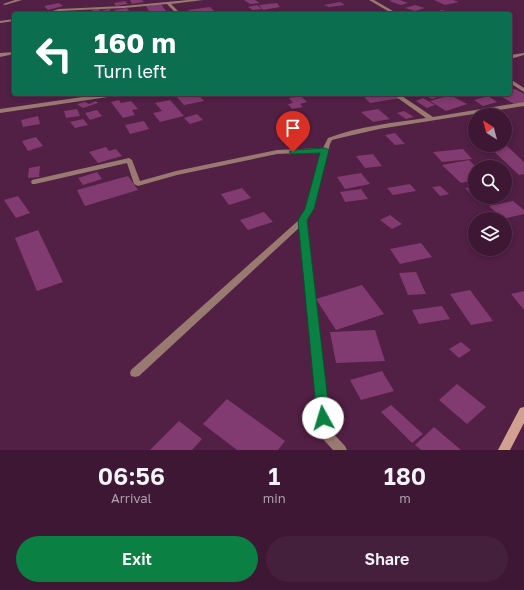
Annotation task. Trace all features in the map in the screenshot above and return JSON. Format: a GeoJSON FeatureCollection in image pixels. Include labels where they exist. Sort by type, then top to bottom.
{"type":"FeatureCollection","features":[{"type":"Feature","properties":{"kind":"main road"},"geometry":{"type":"LineString","coordinates":[[504,450],[524,412]]}},
{"type":"Feature","properties":{"kind":"street"},"geometry":{"type":"LineString","coordinates":[[5,4],[20,0]]}},
{"type":"Feature","properties":{"kind":"street"},"geometry":{"type":"LineString","coordinates":[[60,12],[149,2],[168,3],[201,0]]}},
{"type":"Feature","properties":{"kind":"street"},"geometry":{"type":"LineString","coordinates":[[371,0],[392,12]]}},
{"type":"Feature","properties":{"kind":"street"},"geometry":{"type":"LineString","coordinates":[[168,3],[177,12]]}},
{"type":"Feature","properties":{"kind":"street"},"geometry":{"type":"LineString","coordinates":[[0,22],[12,20]]}},
{"type":"Feature","properties":{"kind":"street"},"geometry":{"type":"LineString","coordinates":[[0,55],[12,54]]}},
{"type":"Feature","properties":{"kind":"street"},"geometry":{"type":"LineString","coordinates":[[512,57],[524,54]]}},
{"type":"Feature","properties":{"kind":"street"},"geometry":{"type":"LineString","coordinates":[[512,82],[524,90]]}},
{"type":"Feature","properties":{"kind":"street"},"geometry":{"type":"LineString","coordinates":[[0,112],[102,96]]}},
{"type":"Feature","properties":{"kind":"street"},"geometry":{"type":"LineString","coordinates":[[398,96],[432,119]]}},
{"type":"Feature","properties":{"kind":"street"},"geometry":{"type":"LineString","coordinates":[[135,372],[303,220],[309,209],[325,150],[330,139],[379,127],[524,104]]}},
{"type":"Feature","properties":{"kind":"street"},"geometry":{"type":"LineString","coordinates":[[35,182],[129,160],[138,184],[176,173],[277,152],[325,150]]}},
{"type":"Feature","properties":{"kind":"street"},"geometry":{"type":"LineString","coordinates":[[303,220],[325,433],[341,450]]}},
{"type":"Feature","properties":{"kind":"building"},"geometry":{"type":"Polygon","coordinates":[[[130,0],[142,0],[144,2],[132,4],[130,0]]]}},
{"type":"Feature","properties":{"kind":"building"},"geometry":{"type":"Polygon","coordinates":[[[244,0],[255,0],[260,3],[250,4],[244,0]]]}},
{"type":"Feature","properties":{"kind":"building"},"geometry":{"type":"Polygon","coordinates":[[[400,0],[408,3],[401,5],[389,1],[400,0]]]}},
{"type":"Feature","properties":{"kind":"building"},"geometry":{"type":"Polygon","coordinates":[[[434,0],[453,0],[459,2],[445,5],[434,0]]]}},
{"type":"Feature","properties":{"kind":"building"},"geometry":{"type":"Polygon","coordinates":[[[125,1],[128,4],[116,6],[114,3],[125,1]]]}},
{"type":"Feature","properties":{"kind":"building"},"geometry":{"type":"Polygon","coordinates":[[[340,2],[345,5],[329,7],[324,5],[340,2]]]}},
{"type":"Feature","properties":{"kind":"building"},"geometry":{"type":"Polygon","coordinates":[[[59,3],[63,6],[48,10],[44,6],[59,3]]]}},
{"type":"Feature","properties":{"kind":"building"},"geometry":{"type":"Polygon","coordinates":[[[277,3],[280,7],[263,10],[259,5],[277,3]]]}},
{"type":"Feature","properties":{"kind":"building"},"geometry":{"type":"Polygon","coordinates":[[[161,4],[166,11],[149,12],[146,6],[161,4]]]}},
{"type":"Feature","properties":{"kind":"building"},"geometry":{"type":"Polygon","coordinates":[[[257,5],[262,9],[253,10],[248,7],[257,5]]]}},
{"type":"Feature","properties":{"kind":"building"},"geometry":{"type":"Polygon","coordinates":[[[415,5],[425,8],[415,11],[405,8],[415,5]]]}},
{"type":"Feature","properties":{"kind":"building"},"geometry":{"type":"Polygon","coordinates":[[[210,7],[215,12],[190,12],[188,10],[210,7]]]}},
{"type":"Feature","properties":{"kind":"building"},"geometry":{"type":"Polygon","coordinates":[[[127,8],[130,12],[116,12],[114,10],[127,8]]]}},
{"type":"Feature","properties":{"kind":"building"},"geometry":{"type":"Polygon","coordinates":[[[99,9],[100,11],[109,9],[111,12],[94,12],[92,10],[99,9]]]}},
{"type":"Feature","properties":{"kind":"building"},"geometry":{"type":"Polygon","coordinates":[[[442,10],[448,12],[436,12],[442,10]]]}},
{"type":"Feature","properties":{"kind":"building"},"geometry":{"type":"Polygon","coordinates":[[[515,89],[524,94],[524,102],[514,104],[500,96],[512,96],[512,90],[515,89]]]}},
{"type":"Feature","properties":{"kind":"building"},"geometry":{"type":"Polygon","coordinates":[[[176,96],[200,96],[204,101],[184,105],[176,96]]]}},
{"type":"Feature","properties":{"kind":"building"},"geometry":{"type":"Polygon","coordinates":[[[301,96],[307,102],[300,104],[303,107],[292,109],[288,104],[293,103],[289,98],[301,96]]]}},
{"type":"Feature","properties":{"kind":"building"},"geometry":{"type":"Polygon","coordinates":[[[399,96],[401,98],[370,103],[364,97],[399,96]]]}},
{"type":"Feature","properties":{"kind":"building"},"geometry":{"type":"Polygon","coordinates":[[[425,96],[441,96],[432,99],[425,96]]]}},
{"type":"Feature","properties":{"kind":"building"},"geometry":{"type":"Polygon","coordinates":[[[452,96],[467,104],[446,111],[430,101],[452,96]]]}},
{"type":"Feature","properties":{"kind":"building"},"geometry":{"type":"Polygon","coordinates":[[[488,96],[497,102],[483,106],[474,100],[488,96]]]}},
{"type":"Feature","properties":{"kind":"building"},"geometry":{"type":"Polygon","coordinates":[[[423,98],[435,105],[427,108],[416,101],[423,98]]]}},
{"type":"Feature","properties":{"kind":"building"},"geometry":{"type":"Polygon","coordinates":[[[119,100],[121,103],[131,101],[138,109],[132,110],[135,115],[123,118],[111,102],[119,100]]]}},
{"type":"Feature","properties":{"kind":"building"},"geometry":{"type":"Polygon","coordinates":[[[170,100],[184,116],[160,122],[153,113],[162,111],[155,103],[170,100]]]}},
{"type":"Feature","properties":{"kind":"building"},"geometry":{"type":"Polygon","coordinates":[[[96,101],[98,103],[83,108],[77,104],[85,102],[89,104],[96,101]]]}},
{"type":"Feature","properties":{"kind":"building"},"geometry":{"type":"Polygon","coordinates":[[[77,109],[80,116],[66,118],[64,111],[77,109]]]}},
{"type":"Feature","properties":{"kind":"building"},"geometry":{"type":"Polygon","coordinates":[[[378,109],[390,119],[373,122],[361,112],[378,109]]]}},
{"type":"Feature","properties":{"kind":"building"},"geometry":{"type":"Polygon","coordinates":[[[97,110],[102,116],[90,120],[85,113],[97,110]]]}},
{"type":"Feature","properties":{"kind":"building"},"geometry":{"type":"Polygon","coordinates":[[[404,111],[414,117],[406,119],[397,113],[404,111]]]}},
{"type":"Feature","properties":{"kind":"building"},"geometry":{"type":"Polygon","coordinates":[[[197,114],[203,120],[190,124],[184,118],[197,114]]]}},
{"type":"Feature","properties":{"kind":"building"},"geometry":{"type":"Polygon","coordinates":[[[38,116],[40,124],[23,127],[21,120],[38,116]]]}},
{"type":"Feature","properties":{"kind":"building"},"geometry":{"type":"Polygon","coordinates":[[[83,119],[88,125],[75,128],[70,122],[83,119]]]}},
{"type":"Feature","properties":{"kind":"building"},"geometry":{"type":"Polygon","coordinates":[[[144,121],[149,129],[130,134],[125,125],[144,121]]]}},
{"type":"Feature","properties":{"kind":"building"},"geometry":{"type":"Polygon","coordinates":[[[395,133],[405,144],[395,145],[385,135],[395,133]]]}},
{"type":"Feature","properties":{"kind":"building"},"geometry":{"type":"Polygon","coordinates":[[[36,137],[43,146],[28,151],[22,141],[36,137]]]}},
{"type":"Feature","properties":{"kind":"building"},"geometry":{"type":"Polygon","coordinates":[[[106,147],[109,151],[116,149],[122,156],[98,163],[89,152],[106,147]]]}},
{"type":"Feature","properties":{"kind":"building"},"geometry":{"type":"Polygon","coordinates":[[[463,149],[472,159],[442,162],[433,152],[463,149]]]}},
{"type":"Feature","properties":{"kind":"building"},"geometry":{"type":"Polygon","coordinates":[[[512,151],[524,162],[524,174],[519,175],[512,168],[512,160],[503,160],[494,152],[512,152],[512,151]]]}},
{"type":"Feature","properties":{"kind":"building"},"geometry":{"type":"Polygon","coordinates":[[[373,154],[382,166],[365,168],[356,156],[373,154]]]}},
{"type":"Feature","properties":{"kind":"building"},"geometry":{"type":"Polygon","coordinates":[[[468,160],[468,182],[461,183],[442,165],[468,160]]]}},
{"type":"Feature","properties":{"kind":"building"},"geometry":{"type":"Polygon","coordinates":[[[40,166],[39,177],[28,178],[29,168],[40,166]]]}},
{"type":"Feature","properties":{"kind":"building"},"geometry":{"type":"Polygon","coordinates":[[[97,172],[102,179],[83,185],[78,178],[97,172]]]}},
{"type":"Feature","properties":{"kind":"building"},"geometry":{"type":"Polygon","coordinates":[[[361,173],[370,184],[345,189],[337,177],[361,173]]]}},
{"type":"Feature","properties":{"kind":"building"},"geometry":{"type":"Polygon","coordinates":[[[128,176],[138,190],[85,206],[77,190],[128,176]]]}},
{"type":"Feature","properties":{"kind":"building"},"geometry":{"type":"Polygon","coordinates":[[[410,184],[416,191],[393,195],[387,188],[410,184]]]}},
{"type":"Feature","properties":{"kind":"building"},"geometry":{"type":"Polygon","coordinates":[[[440,186],[449,194],[440,196],[432,187],[440,186]]]}},
{"type":"Feature","properties":{"kind":"building"},"geometry":{"type":"Polygon","coordinates":[[[242,188],[251,198],[229,205],[221,194],[242,188]]]}},
{"type":"Feature","properties":{"kind":"building"},"geometry":{"type":"Polygon","coordinates":[[[361,189],[368,199],[345,202],[340,192],[361,189]]]}},
{"type":"Feature","properties":{"kind":"building"},"geometry":{"type":"Polygon","coordinates":[[[18,196],[30,213],[16,218],[4,200],[18,196]]]}},
{"type":"Feature","properties":{"kind":"building"},"geometry":{"type":"Polygon","coordinates":[[[512,201],[524,210],[524,214],[512,217],[512,212],[495,212],[489,206],[512,204],[512,201]]]}},
{"type":"Feature","properties":{"kind":"building"},"geometry":{"type":"Polygon","coordinates":[[[264,212],[273,222],[248,230],[240,220],[264,212]]]}},
{"type":"Feature","properties":{"kind":"building"},"geometry":{"type":"Polygon","coordinates":[[[390,215],[402,224],[392,229],[380,220],[390,215]]]}},
{"type":"Feature","properties":{"kind":"building"},"geometry":{"type":"Polygon","coordinates":[[[38,230],[63,282],[37,291],[15,238],[38,230]]]}},
{"type":"Feature","properties":{"kind":"building"},"geometry":{"type":"Polygon","coordinates":[[[421,243],[432,257],[400,264],[390,249],[421,243]]]}},
{"type":"Feature","properties":{"kind":"building"},"geometry":{"type":"Polygon","coordinates":[[[416,272],[426,294],[408,295],[399,273],[416,272]]]}},
{"type":"Feature","properties":{"kind":"building"},"geometry":{"type":"Polygon","coordinates":[[[362,285],[384,314],[336,330],[316,299],[362,285]]]}},
{"type":"Feature","properties":{"kind":"building"},"geometry":{"type":"Polygon","coordinates":[[[470,290],[493,321],[471,325],[450,294],[470,290]]]}},
{"type":"Feature","properties":{"kind":"building"},"geometry":{"type":"Polygon","coordinates":[[[524,291],[524,310],[511,294],[524,291]]]}},
{"type":"Feature","properties":{"kind":"building"},"geometry":{"type":"Polygon","coordinates":[[[442,306],[450,319],[419,324],[412,310],[442,306]]]}},
{"type":"Feature","properties":{"kind":"building"},"geometry":{"type":"Polygon","coordinates":[[[375,330],[385,361],[336,363],[330,332],[375,330]]]}},
{"type":"Feature","properties":{"kind":"building"},"geometry":{"type":"Polygon","coordinates":[[[461,342],[471,350],[459,358],[449,349],[461,342]]]}},
{"type":"Feature","properties":{"kind":"building"},"geometry":{"type":"Polygon","coordinates":[[[382,371],[394,391],[361,400],[350,380],[382,371]]]}},
{"type":"Feature","properties":{"kind":"building"},"geometry":{"type":"Polygon","coordinates":[[[457,384],[486,407],[467,424],[439,400],[457,384]]]}},
{"type":"Feature","properties":{"kind":"building"},"geometry":{"type":"Polygon","coordinates":[[[227,399],[285,441],[278,450],[237,450],[203,424],[227,399]]]}},
{"type":"Feature","properties":{"kind":"building"},"geometry":{"type":"Polygon","coordinates":[[[391,405],[423,434],[412,443],[381,412],[391,405]]]}},
{"type":"Feature","properties":{"kind":"building"},"geometry":{"type":"Polygon","coordinates":[[[179,421],[202,439],[192,450],[150,450],[179,421]]]}},
{"type":"Feature","properties":{"kind":"building"},"geometry":{"type":"Polygon","coordinates":[[[434,427],[461,450],[421,450],[415,445],[434,427]]]}},
{"type":"Feature","properties":{"kind":"route"},"geometry":{"type":"LineString","coordinates":[[293,152],[325,150],[309,209],[303,220],[323,418]]}}]}
